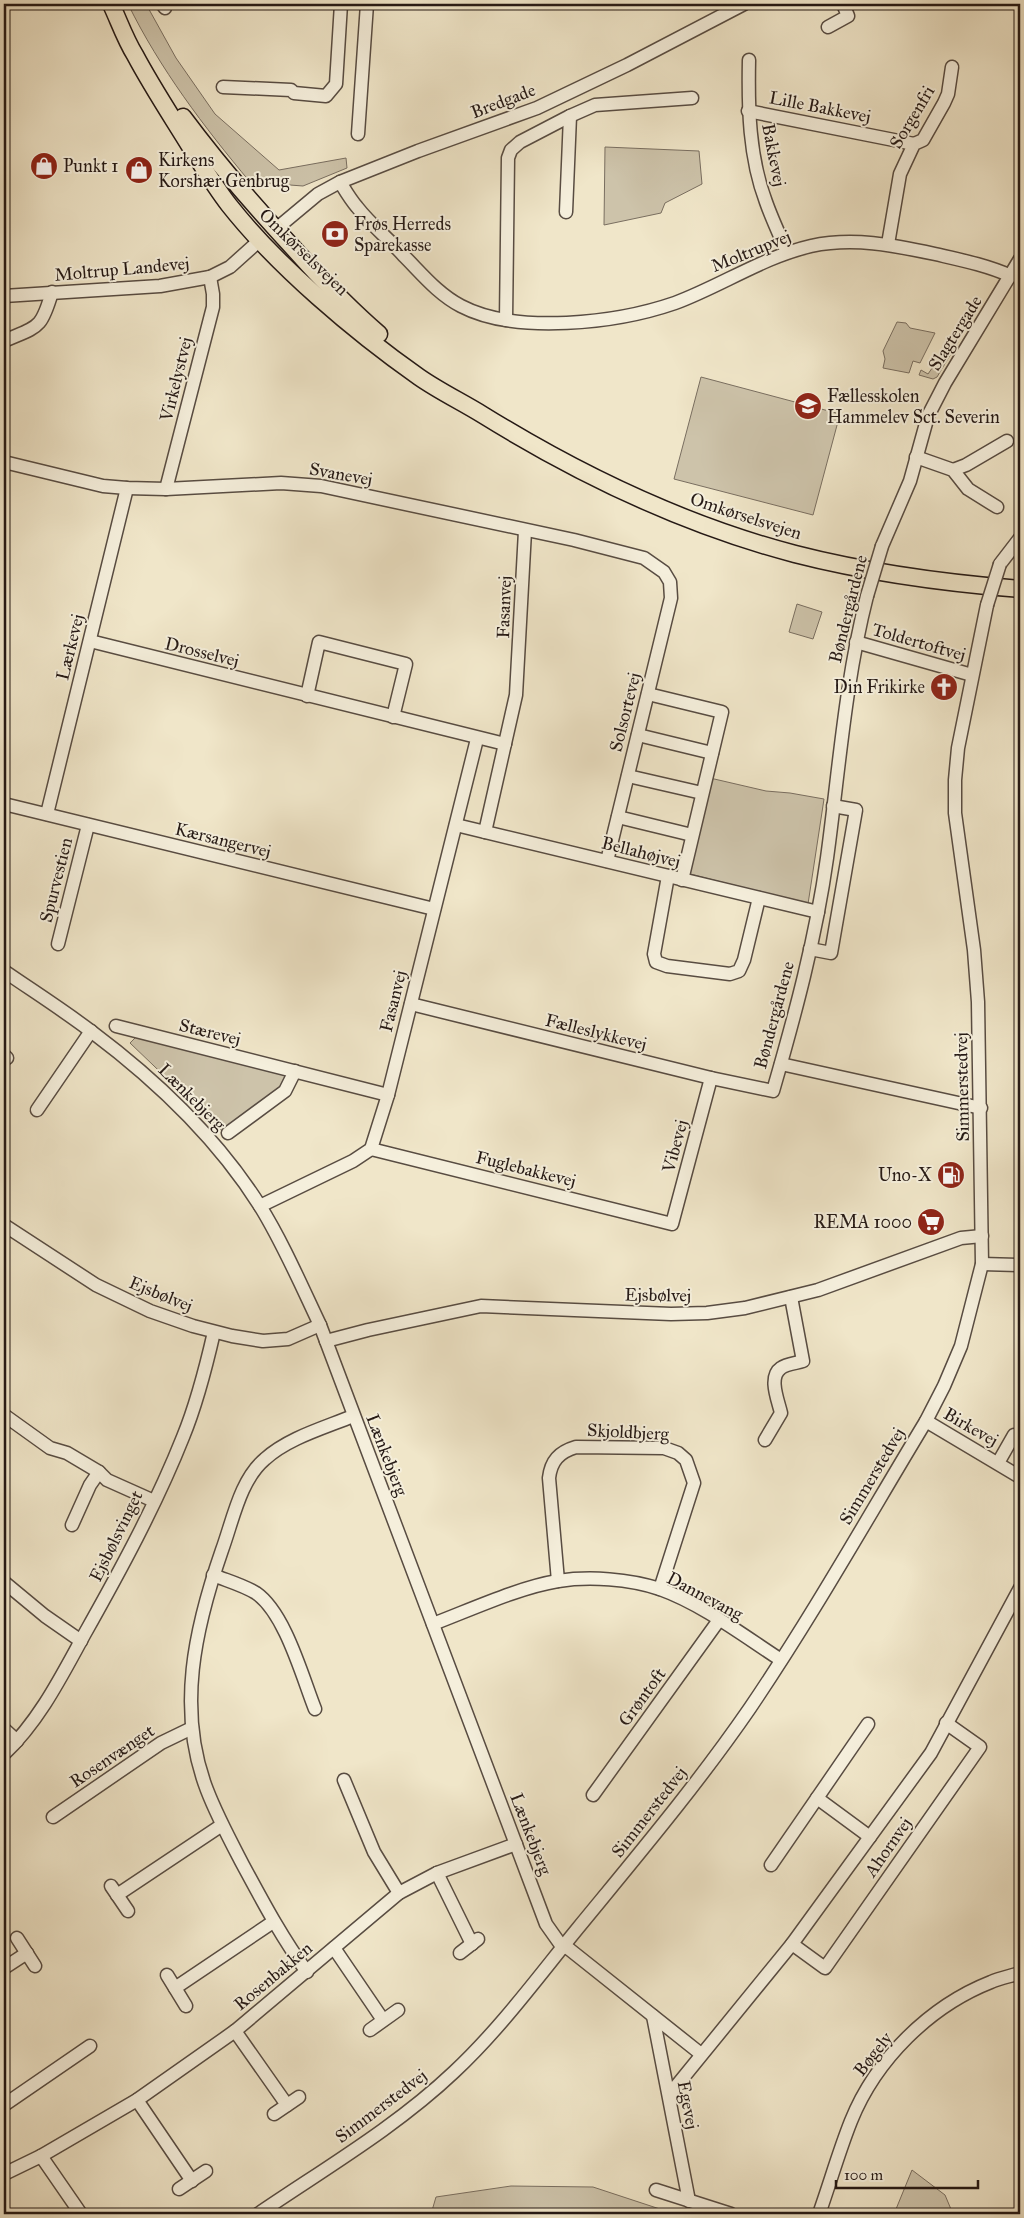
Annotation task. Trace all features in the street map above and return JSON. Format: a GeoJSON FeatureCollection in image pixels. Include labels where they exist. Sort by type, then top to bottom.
{"type":"FeatureCollection","features":[{"type":"Feature","properties":{"kind":"main road","name":"Omkørselsvejen"},"geometry":{"type":"LineString","coordinates":[[111,4],[133,52],[229,205],[260,240],[308,288],[374,343],[422,379],[533,446],[587,474],[660,508],[726,533],[795,554],[852,566],[946,583],[1020,589]]}},
{"type":"Feature","properties":{"kind":"main road","name":"Omkørselsvejen"},"geometry":{"type":"LineString","coordinates":[[118,19],[184,118],[231,180],[276,229],[354,310],[428,375],[481,414]]}},
{"type":"Feature","properties":{"kind":"main road"},"geometry":{"type":"LineString","coordinates":[[200,161],[216,176],[252,220],[261,226],[276,229]]}},
{"type":"Feature","properties":{"kind":"main road"},"geometry":{"type":"LineString","coordinates":[[276,229],[260,240],[281,251],[324,291],[354,310]]}},
{"type":"Feature","properties":{"kind":"street"},"geometry":{"type":"LineString","coordinates":[[223,87],[290,90],[294,93],[326,96],[336,84],[341,4]]}},
{"type":"Feature","properties":{"kind":"street"},"geometry":{"type":"LineString","coordinates":[[358,134],[367,4]]}},
{"type":"Feature","properties":{"kind":"street","name":"Bredgade"},"geometry":{"type":"LineString","coordinates":[[276,229],[318,194],[340,182],[418,151],[537,108],[627,65],[742,4]]}},
{"type":"Feature","properties":{"kind":"street"},"geometry":{"type":"LineString","coordinates":[[828,27],[848,16],[843,4]]}},
{"type":"Feature","properties":{"kind":"street","name":"Bakkevej"},"geometry":{"type":"LineString","coordinates":[[749,60],[748,111],[754,156],[765,202],[787,252]]}},
{"type":"Feature","properties":{"kind":"street","name":"Sorgenfri"},"geometry":{"type":"LineString","coordinates":[[888,244],[900,174],[914,144],[923,140],[944,103],[948,94],[952,66]]}},
{"type":"Feature","properties":{"kind":"street"},"geometry":{"type":"LineString","coordinates":[[506,320],[508,158],[511,150],[520,142],[595,105],[692,98]]}},
{"type":"Feature","properties":{"kind":"street","name":"Lille Bakkevej"},"geometry":{"type":"LineString","coordinates":[[748,111],[914,144]]}},
{"type":"Feature","properties":{"kind":"street"},"geometry":{"type":"LineString","coordinates":[[566,212],[570,116]]}},
{"type":"Feature","properties":{"kind":"street","name":"Moltrupvej"},"geometry":{"type":"LineString","coordinates":[[340,182],[357,207],[436,289],[462,306],[480,314],[506,320],[529,323],[585,322],[633,314],[675,302],[787,252],[835,243],[888,244],[976,263],[1011,276]]}},
{"type":"Feature","properties":{"kind":"street","name":"Moltrup Landevej"},"geometry":{"type":"LineString","coordinates":[[4,296],[160,286],[210,277],[230,267],[260,240]]}},
{"type":"Feature","properties":{"kind":"street","name":"Slagtergade"},"geometry":{"type":"LineString","coordinates":[[916,457],[928,416],[945,383],[1020,259]]}},
{"type":"Feature","properties":{"kind":"street","name":"Virkelystvej"},"geometry":{"type":"LineString","coordinates":[[166,489],[213,307],[210,277]]}},
{"type":"Feature","properties":{"kind":"street"},"geometry":{"type":"LineString","coordinates":[[4,341],[37,326],[44,318],[52,292]]}},
{"type":"Feature","properties":{"kind":"street"},"geometry":{"type":"LineString","coordinates":[[953,470],[966,465],[1007,441]]}},
{"type":"Feature","properties":{"kind":"street"},"geometry":{"type":"LineString","coordinates":[[916,457],[953,470],[968,488],[997,507]]}},
{"type":"Feature","properties":{"kind":"street","name":"Bøndergårdene"},"geometry":{"type":"LineString","coordinates":[[772,1091],[781,1064],[818,912],[856,642],[882,546],[910,481],[916,457]]}},
{"type":"Feature","properties":{"kind":"street","name":"Svanevej"},"geometry":{"type":"LineString","coordinates":[[4,462],[103,486],[127,488],[166,489],[281,483],[321,486],[644,558],[664,572]]}},
{"type":"Feature","properties":{"kind":"street","name":"Lærkevej"},"geometry":{"type":"LineString","coordinates":[[48,814],[127,488]]}},
{"type":"Feature","properties":{"kind":"street","name":"Fasanvej"},"geometry":{"type":"LineString","coordinates":[[485,832],[516,695],[525,531]]}},
{"type":"Feature","properties":{"kind":"street","name":"Simmerstedvej"},"geometry":{"type":"LineString","coordinates":[[258,2214],[412,2108],[454,2072],[491,2033],[564,1946],[676,1809],[749,1710],[926,1421],[944,1386],[960,1346],[982,1264],[978,1002],[974,950],[955,809],[955,780],[958,748],[987,605],[1000,564],[1017,542]]}},
{"type":"Feature","properties":{"kind":"street","name":"Solsortevej"},"geometry":{"type":"LineString","coordinates":[[607,861],[671,598],[670,582],[664,572]]}},
{"type":"Feature","properties":{"kind":"street","name":"Drosselvej"},"geometry":{"type":"LineString","coordinates":[[90,642],[477,739],[505,744]]}},
{"type":"Feature","properties":{"kind":"street"},"geometry":{"type":"LineString","coordinates":[[307,696],[319,642],[406,664],[393,717]]}},
{"type":"Feature","properties":{"kind":"street","name":"Toldertoftvej"},"geometry":{"type":"LineString","coordinates":[[856,642],[972,675]]}},
{"type":"Feature","properties":{"kind":"street"},"geometry":{"type":"LineString","coordinates":[[648,694],[722,712],[682,880]]}},
{"type":"Feature","properties":{"kind":"street"},"geometry":{"type":"LineString","coordinates":[[638,735],[712,753]]}},
{"type":"Feature","properties":{"kind":"street","name":"Fasanvej"},"geometry":{"type":"LineString","coordinates":[[371,1149],[388,1095],[477,739]]}},
{"type":"Feature","properties":{"kind":"street"},"geometry":{"type":"LineString","coordinates":[[628,776],[702,793]]}},
{"type":"Feature","properties":{"kind":"street","name":"Kærsangervej"},"geometry":{"type":"LineString","coordinates":[[4,804],[434,909]]}},
{"type":"Feature","properties":{"kind":"street","name":"Bøndergårdene"},"geometry":{"type":"LineString","coordinates":[[810,949],[831,953],[844,887],[856,810],[833,806]]}},
{"type":"Feature","properties":{"kind":"street"},"geometry":{"type":"LineString","coordinates":[[618,817],[692,834]]}},
{"type":"Feature","properties":{"kind":"street","name":"Spurvestien"},"geometry":{"type":"LineString","coordinates":[[58,944],[88,825]]}},
{"type":"Feature","properties":{"kind":"street","name":"Bellahøjvej"},"geometry":{"type":"LineString","coordinates":[[456,825],[818,912]]}},
{"type":"Feature","properties":{"kind":"street"},"geometry":{"type":"LineString","coordinates":[[668,876],[654,954],[656,962],[667,966],[730,974],[740,971],[759,898]]}},
{"type":"Feature","properties":{"kind":"street","name":"Lænkebjerg"},"geometry":{"type":"LineString","coordinates":[[4,971],[91,1031],[142,1073],[214,1143],[260,1206],[289,1260],[320,1325],[546,1924],[564,1946]]}},
{"type":"Feature","properties":{"kind":"street","name":"Fælleslykkevej"},"geometry":{"type":"LineString","coordinates":[[411,1004],[711,1078],[772,1091]]}},
{"type":"Feature","properties":{"kind":"street","name":"Stærevej"},"geometry":{"type":"LineString","coordinates":[[116,1026],[388,1095]]}},
{"type":"Feature","properties":{"kind":"street"},"geometry":{"type":"LineString","coordinates":[[37,1110],[91,1031]]}},
{"type":"Feature","properties":{"kind":"street"},"geometry":{"type":"LineString","coordinates":[[781,1064],[981,1108]]}},
{"type":"Feature","properties":{"kind":"street"},"geometry":{"type":"LineString","coordinates":[[228,1133],[286,1091],[295,1071]]}},
{"type":"Feature","properties":{"kind":"street","name":"Vibevej"},"geometry":{"type":"LineString","coordinates":[[672,1224],[711,1078]]}},
{"type":"Feature","properties":{"kind":"street"},"geometry":{"type":"LineString","coordinates":[[260,1206],[354,1161],[371,1149]]}},
{"type":"Feature","properties":{"kind":"street","name":"Fuglebakkevej"},"geometry":{"type":"LineString","coordinates":[[371,1149],[672,1224]]}},
{"type":"Feature","properties":{"kind":"street","name":"Ejsbølvej"},"geometry":{"type":"LineString","coordinates":[[4,1225],[96,1285],[150,1311],[214,1332],[263,1340],[288,1339],[320,1325]]}},
{"type":"Feature","properties":{"kind":"street","name":"Ejsbølvej"},"geometry":{"type":"LineString","coordinates":[[326,1341],[481,1306],[671,1314],[707,1313],[745,1308],[818,1290],[961,1238],[982,1236]]}},
{"type":"Feature","properties":{"kind":"street"},"geometry":{"type":"LineString","coordinates":[[982,1264],[1020,1265]]}},
{"type":"Feature","properties":{"kind":"street"},"geometry":{"type":"LineString","coordinates":[[765,1440],[781,1413],[774,1382],[775,1375],[781,1368],[803,1361],[791,1297]]}},
{"type":"Feature","properties":{"kind":"street","name":"Ejsbølsvinget"},"geometry":{"type":"LineString","coordinates":[[4,1754],[17,1742],[36,1718],[117,1577],[183,1437],[203,1377],[214,1332]]}},
{"type":"Feature","properties":{"kind":"street"},"geometry":{"type":"LineString","coordinates":[[4,1415],[50,1448],[67,1453],[99,1472],[107,1480],[154,1501]]}},
{"type":"Feature","properties":{"kind":"street"},"geometry":{"type":"LineString","coordinates":[[307,1972],[273,1922],[222,1825],[206,1789],[198,1761],[192,1728],[190,1692],[192,1658],[199,1624],[213,1575],[244,1487],[253,1473],[265,1459],[286,1445],[353,1416]]}},
{"type":"Feature","properties":{"kind":"street","name":"Birkevej"},"geometry":{"type":"LineString","coordinates":[[926,1421],[1020,1477]]}},
{"type":"Feature","properties":{"kind":"street","name":"Birkevej"},"geometry":{"type":"LineString","coordinates":[[998,1463],[1014,1435],[1020,1439]]}},
{"type":"Feature","properties":{"kind":"street","name":"Skjoldbjerg"},"geometry":{"type":"LineString","coordinates":[[558,1581],[549,1478],[550,1469],[556,1458],[568,1449],[576,1447],[664,1448],[678,1453],[686,1460],[694,1483],[660,1590]]}},
{"type":"Feature","properties":{"kind":"street"},"geometry":{"type":"LineString","coordinates":[[72,1525],[90,1485],[99,1472]]}},
{"type":"Feature","properties":{"kind":"street"},"geometry":{"type":"LineString","coordinates":[[213,1575],[258,1594],[278,1616],[315,1709]]}},
{"type":"Feature","properties":{"kind":"street","name":"Dannevang"},"geometry":{"type":"LineString","coordinates":[[433,1624],[527,1589],[558,1581],[619,1581],[660,1590],[719,1620],[781,1660]]}},
{"type":"Feature","properties":{"kind":"street"},"geometry":{"type":"LineString","coordinates":[[4,1582],[45,1616],[81,1641]]}},
{"type":"Feature","properties":{"kind":"street","name":"Ahornvej"},"geometry":{"type":"LineString","coordinates":[[669,2095],[792,1944],[931,1753],[1020,1588]]}},
{"type":"Feature","properties":{"kind":"street","name":"Grøntoft"},"geometry":{"type":"LineString","coordinates":[[593,1795],[719,1620]]}},
{"type":"Feature","properties":{"kind":"street"},"geometry":{"type":"LineString","coordinates":[[771,1865],[868,1724]]}},
{"type":"Feature","properties":{"kind":"street","name":"Ahornvej"},"geometry":{"type":"LineString","coordinates":[[792,1944],[825,1968],[980,1747],[946,1724]]}},
{"type":"Feature","properties":{"kind":"street","name":"Rosenvænget"},"geometry":{"type":"LineString","coordinates":[[53,1817],[161,1744],[192,1728]]}},
{"type":"Feature","properties":{"kind":"street"},"geometry":{"type":"LineString","coordinates":[[4,1729],[17,1742]]}},
{"type":"Feature","properties":{"kind":"street"},"geometry":{"type":"LineString","coordinates":[[344,1780],[374,1852],[399,1893]]}},
{"type":"Feature","properties":{"kind":"street","name":"Ahornvej"},"geometry":{"type":"LineString","coordinates":[[817,1798],[870,1837]]}},
{"type":"Feature","properties":{"kind":"street"},"geometry":{"type":"LineString","coordinates":[[128,1911],[114,1891],[222,1825]]}},
{"type":"Feature","properties":{"kind":"street","name":"Rosenbakken"},"geometry":{"type":"LineString","coordinates":[[6,2169],[41,2156],[137,2100],[235,2031],[399,1893],[438,1873],[516,1844]]}},
{"type":"Feature","properties":{"kind":"street"},"geometry":{"type":"LineString","coordinates":[[438,1873],[476,1941],[460,1953]]}},
{"type":"Feature","properties":{"kind":"street"},"geometry":{"type":"LineString","coordinates":[[175,1988],[273,1922]]}},
{"type":"Feature","properties":{"kind":"street"},"geometry":{"type":"LineString","coordinates":[[17,1938],[35,1966]]}},
{"type":"Feature","properties":{"kind":"street","name":"Egevej"},"geometry":{"type":"LineString","coordinates":[[564,1946],[701,2054]]}},
{"type":"Feature","properties":{"kind":"street","name":"Rosenbakken"},"geometry":{"type":"LineString","coordinates":[[334,1948],[383,2020]]}},
{"type":"Feature","properties":{"kind":"street"},"geometry":{"type":"LineString","coordinates":[[4,1968],[27,1953]]}},
{"type":"Feature","properties":{"kind":"street","name":"Bøgely"},"geometry":{"type":"LineString","coordinates":[[819,2214],[851,2120],[864,2093],[885,2063],[911,2034],[943,2008],[991,1982],[1020,1973]]}},
{"type":"Feature","properties":{"kind":"street"},"geometry":{"type":"LineString","coordinates":[[167,1975],[186,2006]]}},
{"type":"Feature","properties":{"kind":"street"},"geometry":{"type":"LineString","coordinates":[[370,2030],[398,2010]]}},
{"type":"Feature","properties":{"kind":"street","name":"Egevej"},"geometry":{"type":"LineString","coordinates":[[653,2016],[689,2201]]}},
{"type":"Feature","properties":{"kind":"street","name":"Rosenbakken"},"geometry":{"type":"LineString","coordinates":[[235,2031],[287,2105]]}},
{"type":"Feature","properties":{"kind":"street"},"geometry":{"type":"LineString","coordinates":[[4,2105],[90,2046]]}},
{"type":"Feature","properties":{"kind":"street"},"geometry":{"type":"LineString","coordinates":[[274,2114],[299,2097]]}},
{"type":"Feature","properties":{"kind":"street"},"geometry":{"type":"LineString","coordinates":[[137,2100],[192,2180]]}},
{"type":"Feature","properties":{"kind":"street"},"geometry":{"type":"LineString","coordinates":[[41,2156],[82,2214]]}},
{"type":"Feature","properties":{"kind":"street"},"geometry":{"type":"LineString","coordinates":[[179,2189],[206,2171]]}},
{"type":"Feature","properties":{"kind":"street"},"geometry":{"type":"LineString","coordinates":[[656,2190],[730,2214]]}},
{"type":"Feature","properties":{"kind":"shaded area"},"geometry":{"type":"Polygon","coordinates":[[[128,4],[146,4],[176,58],[215,114],[279,170],[346,158],[347,168],[303,186],[250,182],[184,97],[154,52],[128,4]]]}},
{"type":"Feature","properties":{"kind":"shaded area"},"geometry":{"type":"Polygon","coordinates":[[[605,147],[699,151],[702,184],[665,203],[661,213],[604,225],[605,147]]]}},
{"type":"Feature","properties":{"kind":"shaded area"},"geometry":{"type":"Polygon","coordinates":[[[897,322],[906,323],[910,328],[935,333],[920,363],[913,361],[909,373],[883,368],[885,359],[883,351],[897,322]]]}},
{"type":"Feature","properties":{"kind":"shaded area"},"geometry":{"type":"Polygon","coordinates":[[[951,341],[958,342],[937,377],[933,379],[919,375],[921,370],[928,374],[951,341]]]}},
{"type":"Feature","properties":{"kind":"shaded area"},"geometry":{"type":"Polygon","coordinates":[[[701,377],[840,414],[813,515],[674,479],[701,377]]]}},
{"type":"Feature","properties":{"kind":"shaded area"},"geometry":{"type":"Polygon","coordinates":[[[797,604],[822,612],[813,639],[789,632],[797,604]]]}},
{"type":"Feature","properties":{"kind":"shaded area"},"geometry":{"type":"Polygon","coordinates":[[[710,778],[766,791],[824,799],[808,904],[690,874],[710,778]]]}},
{"type":"Feature","properties":{"kind":"shaded area"},"geometry":{"type":"Polygon","coordinates":[[[137,1036],[286,1073],[282,1088],[224,1133],[130,1043],[137,1036]]]}},
{"type":"Feature","properties":{"kind":"shaded area"},"geometry":{"type":"Polygon","coordinates":[[[912,2170],[945,2195],[953,2214],[894,2214],[912,2170]]]}},
{"type":"Feature","properties":{"kind":"shaded area"},"geometry":{"type":"Polygon","coordinates":[[[511,2186],[593,2187],[675,2214],[431,2214],[436,2197],[511,2186]]]}},
{"type":"Feature","properties":{"kind":"place","name":"Punkt 1"},"geometry":{"type":"Point","coordinates":[44,166]}},
{"type":"Feature","properties":{"kind":"place","name":"Kirkens Korshær Genbrug"},"geometry":{"type":"Point","coordinates":[139,170]}},
{"type":"Feature","properties":{"kind":"place","name":"Frøs Herreds Sparekasse"},"geometry":{"type":"Point","coordinates":[335,234]}},
{"type":"Feature","properties":{"kind":"place","name":"Fællesskolen Hammelev Sct. Severin"},"geometry":{"type":"Point","coordinates":[808,406]}},
{"type":"Feature","properties":{"kind":"place","name":"Din Frikirke"},"geometry":{"type":"Point","coordinates":[944,687]}},
{"type":"Feature","properties":{"kind":"place","name":"Uno-X"},"geometry":{"type":"Point","coordinates":[951,1175]}},
{"type":"Feature","properties":{"kind":"place","name":"REMA 1000"},"geometry":{"type":"Point","coordinates":[931,1222]}}]}
